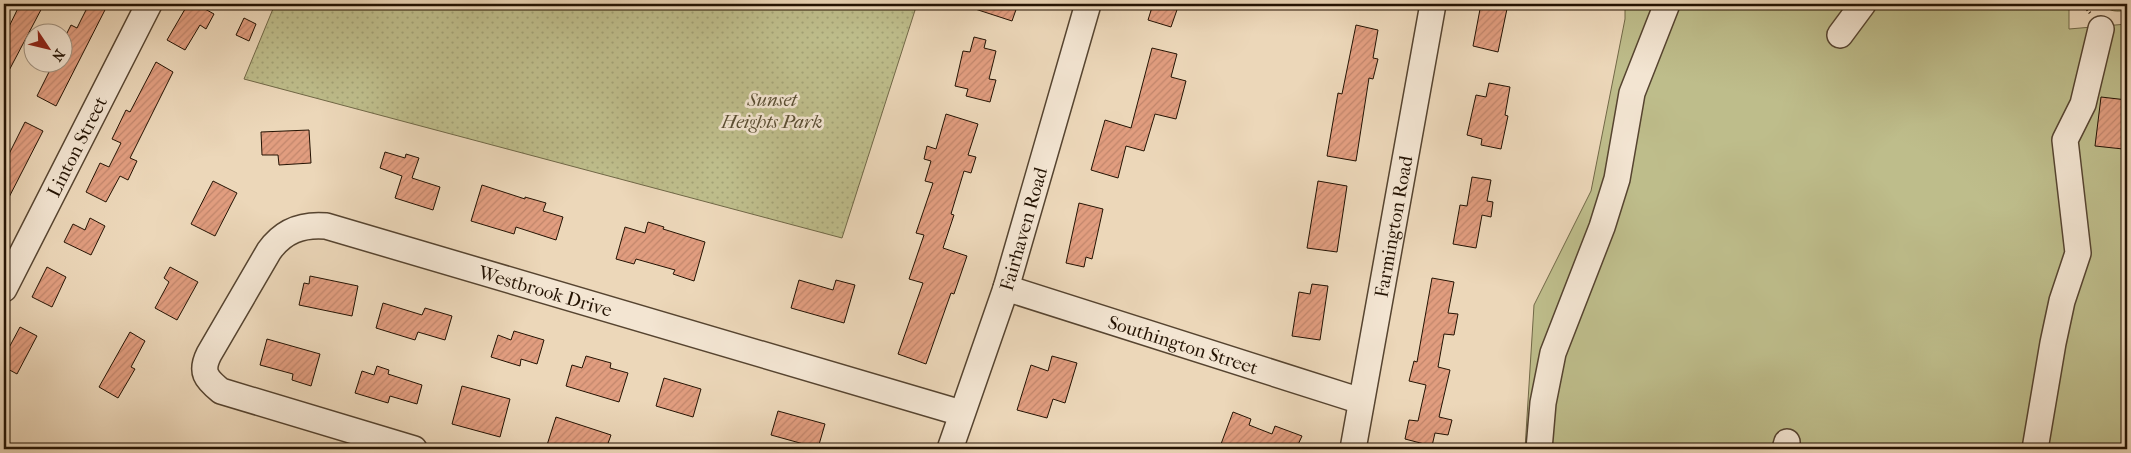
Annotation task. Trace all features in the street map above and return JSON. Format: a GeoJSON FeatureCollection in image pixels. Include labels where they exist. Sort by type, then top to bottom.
{"type":"FeatureCollection","features":[{"type":"Feature","properties":{"kind":"street","name":"Linton Street"},"geometry":{"type":"LineString","coordinates":[[4,290],[148,4]]}},
{"type":"Feature","properties":{"kind":"street","name":"Fairhaven Road"},"geometry":{"type":"LineString","coordinates":[[950,449],[1006,288],[1088,4]]}},
{"type":"Feature","properties":{"kind":"street","name":"Farmington Road"},"geometry":{"type":"LineString","coordinates":[[1352,449],[1433,4]]}},
{"type":"Feature","properties":{"kind":"street"},"geometry":{"type":"LineString","coordinates":[[1539,449],[1543,403],[1553,353],[1602,226],[1617,179],[1632,93],[1667,4]]}},
{"type":"Feature","properties":{"kind":"street"},"geometry":{"type":"LineString","coordinates":[[1840,35],[1863,4]]}},
{"type":"Feature","properties":{"kind":"street"},"geometry":{"type":"LineString","coordinates":[[2035,449],[2052,343],[2062,301],[2078,253],[2066,140],[2083,104],[2101,29]]}},
{"type":"Feature","properties":{"kind":"street","name":"Westbrook Drive"},"geometry":{"type":"LineString","coordinates":[[414,449],[221,391],[210,383],[204,373],[205,362],[209,354],[275,243],[293,230],[316,226],[336,229],[961,414]]}},
{"type":"Feature","properties":{"kind":"street","name":"Southington Street"},"geometry":{"type":"LineString","coordinates":[[1006,288],[1361,401]]}},
{"type":"Feature","properties":{"kind":"green space","name":"Sunset Heights Park"},"geometry":{"type":"Polygon","coordinates":[[[275,4],[917,4],[842,238],[244,79],[275,4]]]}},
{"type":"Feature","properties":{"kind":"green space"},"geometry":{"type":"Polygon","coordinates":[[[1625,4],[2069,4],[2069,29],[2127,24],[2127,449],[1525,449],[1534,305],[1591,191],[1625,19],[1625,4]]]}},
{"type":"Feature","properties":{"kind":"green space"},"geometry":{"type":"Polygon","coordinates":[[[2102,4],[2127,4],[2127,10],[2114,11],[2102,4]]]}},
{"type":"Feature","properties":{"kind":"building"},"geometry":{"type":"Polygon","coordinates":[[[20,4],[44,4],[35,22],[22,22],[22,46],[4,80],[4,37],[20,4]]]}},
{"type":"Feature","properties":{"kind":"building"},"geometry":{"type":"Polygon","coordinates":[[[89,4],[108,4],[56,106],[37,96],[49,72],[72,72],[72,26],[77,28],[89,4]]]}},
{"type":"Feature","properties":{"kind":"building"},"geometry":{"type":"Polygon","coordinates":[[[188,4],[196,4],[214,14],[206,29],[200,25],[185,50],[167,40],[188,4]]]}},
{"type":"Feature","properties":{"kind":"building"},"geometry":{"type":"Polygon","coordinates":[[[969,4],[1018,4],[1012,21],[969,7],[969,4]]]}},
{"type":"Feature","properties":{"kind":"building"},"geometry":{"type":"Polygon","coordinates":[[[1153,4],[1179,4],[1171,27],[1148,20],[1153,4]]]}},
{"type":"Feature","properties":{"kind":"building"},"geometry":{"type":"Polygon","coordinates":[[[1481,4],[1508,4],[1498,52],[1473,46],[1481,4]]]}},
{"type":"Feature","properties":{"kind":"building"},"geometry":{"type":"Polygon","coordinates":[[[244,18],[256,24],[249,41],[236,35],[244,18]]]}},
{"type":"Feature","properties":{"kind":"building"},"geometry":{"type":"Polygon","coordinates":[[[1356,25],[1378,30],[1373,58],[1378,59],[1373,79],[1369,78],[1356,161],[1327,156],[1338,93],[1342,94],[1356,25]]]}},
{"type":"Feature","properties":{"kind":"building"},"geometry":{"type":"Polygon","coordinates":[[[974,37],[986,40],[984,48],[996,51],[989,79],[996,80],[990,102],[966,96],[968,89],[955,86],[963,51],[970,52],[974,37]]]}},
{"type":"Feature","properties":{"kind":"building"},"geometry":{"type":"Polygon","coordinates":[[[1152,48],[1177,54],[1171,77],[1186,81],[1176,119],[1155,114],[1144,151],[1126,146],[1118,178],[1091,170],[1105,120],[1131,128],[1152,48]]]}},
{"type":"Feature","properties":{"kind":"building"},"geometry":{"type":"Polygon","coordinates":[[[156,62],[173,72],[130,158],[137,161],[128,180],[120,176],[106,202],[86,192],[100,163],[109,167],[121,143],[112,139],[126,110],[130,112],[156,62]]]}},
{"type":"Feature","properties":{"kind":"building"},"geometry":{"type":"Polygon","coordinates":[[[1489,83],[1510,87],[1505,115],[1508,116],[1501,149],[1481,145],[1482,139],[1467,135],[1476,95],[1486,97],[1489,83]]]}},
{"type":"Feature","properties":{"kind":"building"},"geometry":{"type":"Polygon","coordinates":[[[2101,97],[2127,100],[2123,149],[2095,146],[2101,97]]]}},
{"type":"Feature","properties":{"kind":"building"},"geometry":{"type":"Polygon","coordinates":[[[946,114],[978,124],[968,155],[976,157],[971,173],[964,171],[951,214],[954,215],[943,248],[967,256],[954,294],[951,293],[926,364],[898,354],[923,283],[909,279],[924,235],[916,233],[933,183],[925,181],[931,161],[924,159],[927,146],[936,149],[946,114]]]}},
{"type":"Feature","properties":{"kind":"building"},"geometry":{"type":"Polygon","coordinates":[[[25,122],[43,131],[4,207],[4,164],[25,122]]]}},
{"type":"Feature","properties":{"kind":"building"},"geometry":{"type":"Polygon","coordinates":[[[309,130],[311,163],[279,165],[278,155],[262,155],[261,132],[309,130]]]}},
{"type":"Feature","properties":{"kind":"building"},"geometry":{"type":"Polygon","coordinates":[[[385,152],[405,158],[406,154],[419,158],[412,178],[440,187],[433,210],[395,198],[402,176],[380,168],[385,152]]]}},
{"type":"Feature","properties":{"kind":"building"},"geometry":{"type":"Polygon","coordinates":[[[1472,177],[1491,180],[1487,201],[1493,202],[1491,217],[1482,215],[1476,248],[1453,244],[1460,205],[1467,206],[1472,177]]]}},
{"type":"Feature","properties":{"kind":"building"},"geometry":{"type":"Polygon","coordinates":[[[213,181],[237,193],[215,236],[191,224],[213,181]]]}},
{"type":"Feature","properties":{"kind":"building"},"geometry":{"type":"Polygon","coordinates":[[[1318,181],[1347,186],[1337,252],[1307,248],[1318,181]]]}},
{"type":"Feature","properties":{"kind":"building"},"geometry":{"type":"Polygon","coordinates":[[[482,185],[525,199],[525,197],[546,203],[543,211],[563,217],[556,240],[516,227],[514,234],[471,221],[482,185]]]}},
{"type":"Feature","properties":{"kind":"building"},"geometry":{"type":"Polygon","coordinates":[[[1079,203],[1103,209],[1092,259],[1086,257],[1084,267],[1066,263],[1079,203]]]}},
{"type":"Feature","properties":{"kind":"building"},"geometry":{"type":"Polygon","coordinates":[[[90,218],[105,226],[91,255],[64,242],[73,224],[85,230],[90,218]]]}},
{"type":"Feature","properties":{"kind":"building"},"geometry":{"type":"Polygon","coordinates":[[[648,222],[664,227],[663,229],[705,242],[694,281],[673,274],[675,270],[636,259],[634,264],[616,259],[625,227],[645,233],[648,222]]]}},
{"type":"Feature","properties":{"kind":"building"},"geometry":{"type":"Polygon","coordinates":[[[47,267],[66,277],[52,307],[32,297],[47,267]]]}},
{"type":"Feature","properties":{"kind":"building"},"geometry":{"type":"Polygon","coordinates":[[[170,267],[198,282],[177,320],[155,308],[169,282],[164,278],[170,267]]]}},
{"type":"Feature","properties":{"kind":"building"},"geometry":{"type":"Polygon","coordinates":[[[310,276],[358,286],[352,316],[299,305],[304,283],[309,284],[310,276]]]}},
{"type":"Feature","properties":{"kind":"building"},"geometry":{"type":"Polygon","coordinates":[[[1432,278],[1454,282],[1448,313],[1458,314],[1454,335],[1444,334],[1438,367],[1450,370],[1439,417],[1452,420],[1448,435],[1435,433],[1432,446],[1405,439],[1409,420],[1418,421],[1426,385],[1409,381],[1414,361],[1417,362],[1432,278]]]}},
{"type":"Feature","properties":{"kind":"building"},"geometry":{"type":"Polygon","coordinates":[[[799,280],[833,290],[836,280],[855,285],[844,323],[791,308],[799,280]]]}},
{"type":"Feature","properties":{"kind":"building"},"geometry":{"type":"Polygon","coordinates":[[[1312,284],[1328,286],[1320,340],[1292,336],[1299,292],[1310,294],[1312,284]]]}},
{"type":"Feature","properties":{"kind":"building"},"geometry":{"type":"Polygon","coordinates":[[[383,303],[422,315],[425,308],[452,316],[445,340],[418,332],[415,340],[376,328],[383,303]]]}},
{"type":"Feature","properties":{"kind":"building"},"geometry":{"type":"Polygon","coordinates":[[[20,327],[37,336],[17,374],[4,367],[4,357],[20,327]]]}},
{"type":"Feature","properties":{"kind":"building"},"geometry":{"type":"Polygon","coordinates":[[[514,331],[544,340],[537,364],[521,359],[520,366],[491,357],[498,335],[511,340],[514,331]]]}},
{"type":"Feature","properties":{"kind":"building"},"geometry":{"type":"Polygon","coordinates":[[[130,332],[145,341],[131,367],[135,369],[118,398],[99,387],[130,332]]]}},
{"type":"Feature","properties":{"kind":"building"},"geometry":{"type":"Polygon","coordinates":[[[267,339],[320,354],[311,386],[292,380],[293,374],[260,365],[267,339]]]}},
{"type":"Feature","properties":{"kind":"building"},"geometry":{"type":"Polygon","coordinates":[[[586,356],[611,363],[610,368],[628,373],[619,402],[566,386],[572,365],[582,368],[586,356]]]}},
{"type":"Feature","properties":{"kind":"building"},"geometry":{"type":"Polygon","coordinates":[[[1052,356],[1077,363],[1065,403],[1053,399],[1047,418],[1017,410],[1031,365],[1048,371],[1052,356]]]}},
{"type":"Feature","properties":{"kind":"building"},"geometry":{"type":"Polygon","coordinates":[[[377,366],[389,370],[388,374],[422,385],[417,404],[390,396],[388,403],[355,393],[362,371],[374,375],[377,366]]]}},
{"type":"Feature","properties":{"kind":"building"},"geometry":{"type":"Polygon","coordinates":[[[664,378],[701,389],[693,417],[656,406],[664,378]]]}},
{"type":"Feature","properties":{"kind":"building"},"geometry":{"type":"Polygon","coordinates":[[[462,386],[510,399],[500,437],[452,424],[462,386]]]}},
{"type":"Feature","properties":{"kind":"building"},"geometry":{"type":"Polygon","coordinates":[[[778,411],[825,424],[818,448],[771,435],[778,411]]]}},
{"type":"Feature","properties":{"kind":"building"},"geometry":{"type":"Polygon","coordinates":[[[1233,412],[1251,419],[1249,425],[1272,434],[1275,426],[1302,436],[1296,449],[1235,449],[1221,444],[1233,412]]]}},
{"type":"Feature","properties":{"kind":"building"},"geometry":{"type":"Polygon","coordinates":[[[556,417],[611,435],[606,449],[559,449],[547,445],[556,417]]]}}]}
